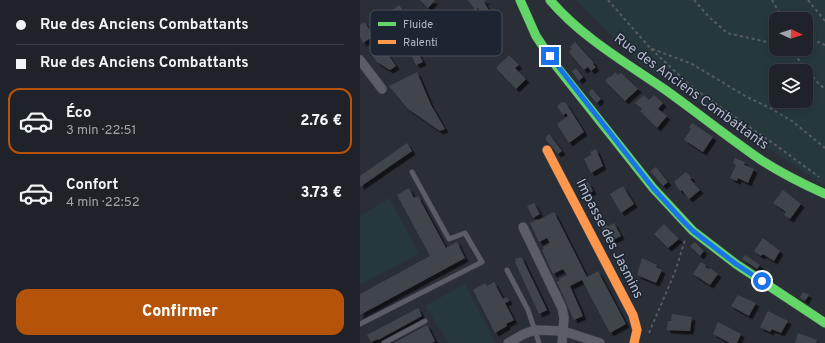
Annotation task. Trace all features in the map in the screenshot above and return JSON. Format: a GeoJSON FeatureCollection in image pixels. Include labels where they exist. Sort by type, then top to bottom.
{"type":"FeatureCollection","features":[{"type":"Feature","properties":{"kind":"street"},"geometry":{"type":"LineString","coordinates":[[520,0],[536,36],[557,67],[653,188],[693,231],[736,264],[825,323]]}},
{"type":"Feature","properties":{"kind":"street","name":"Rue des Anciens Combattants"},"geometry":{"type":"LineString","coordinates":[[550,0],[560,12],[591,38],[761,160],[795,180],[825,194]]}},
{"type":"Feature","properties":{"kind":"street"},"geometry":{"type":"LineString","coordinates":[[360,60],[382,89]]}},
{"type":"Feature","properties":{"kind":"street","name":"Impasse des Jasmins"},"geometry":{"type":"LineString","coordinates":[[547,150],[633,315],[637,330],[634,343]]}},
{"type":"Feature","properties":{"kind":"street"},"geometry":{"type":"LineString","coordinates":[[523,227],[562,308],[564,318],[562,343]]}},
{"type":"Feature","properties":{"kind":"street"},"geometry":{"type":"LineString","coordinates":[[508,343],[535,330],[563,331],[600,343]]}},
{"type":"Feature","properties":{"kind":"lane"},"geometry":{"type":"LineString","coordinates":[[360,324],[482,262],[465,233],[450,239],[412,172]]}},
{"type":"Feature","properties":{"kind":"lane"},"geometry":{"type":"LineString","coordinates":[[507,270],[528,310],[539,343]]}},
{"type":"Feature","properties":{"kind":"lane"},"geometry":{"type":"LineString","coordinates":[[384,343],[425,321]]}},
{"type":"Feature","properties":{"kind":"path"},"geometry":{"type":"LineString","coordinates":[[608,0],[650,48],[693,88],[812,172],[822,181],[825,194]]}},
{"type":"Feature","properties":{"kind":"path"},"geometry":{"type":"LineString","coordinates":[[694,0],[709,17],[727,33],[769,43]]}},
{"type":"Feature","properties":{"kind":"path"},"geometry":{"type":"LineString","coordinates":[[772,0],[779,12]]}},
{"type":"Feature","properties":{"kind":"path"},"geometry":{"type":"LineString","coordinates":[[808,0],[825,21]]}},
{"type":"Feature","properties":{"kind":"path"},"geometry":{"type":"LineString","coordinates":[[813,39],[825,45]]}},
{"type":"Feature","properties":{"kind":"path"},"geometry":{"type":"LineString","coordinates":[[650,48],[692,64],[747,97],[768,107],[792,121],[825,148]]}},
{"type":"Feature","properties":{"kind":"path"},"geometry":{"type":"LineString","coordinates":[[796,56],[825,90]]}},
{"type":"Feature","properties":{"kind":"path"},"geometry":{"type":"LineString","coordinates":[[647,337],[675,272],[686,237],[702,238]]}},
{"type":"Feature","properties":{"kind":"shaded area"},"geometry":{"type":"Polygon","coordinates":[[[576,0],[825,0],[825,186],[639,63],[576,0]]]}},
{"type":"Feature","properties":{"kind":"shaded area"},"geometry":{"type":"Polygon","coordinates":[[[389,198],[419,254],[360,285],[360,216],[389,198]]]}},
{"type":"Feature","properties":{"kind":"shaded area"},"geometry":{"type":"Polygon","coordinates":[[[465,284],[495,343],[449,343],[425,306],[465,284]]]}},
{"type":"Feature","properties":{"kind":"building"},"geometry":{"type":"Polygon","coordinates":[[[420,0],[435,0],[428,8],[420,0]]]}},
{"type":"Feature","properties":{"kind":"building"},"geometry":{"type":"Polygon","coordinates":[[[468,0],[487,0],[484,2],[489,10],[480,10],[478,8],[475,10],[468,0]]]}},
{"type":"Feature","properties":{"kind":"building"},"geometry":{"type":"Polygon","coordinates":[[[399,5],[403,10],[393,10],[399,5]]]}},
{"type":"Feature","properties":{"kind":"building"},"geometry":{"type":"Polygon","coordinates":[[[364,22],[370,30],[370,39],[363,43],[360,37],[360,25],[364,22]]]}},
{"type":"Feature","properties":{"kind":"building"},"geometry":{"type":"Polygon","coordinates":[[[575,42],[594,63],[593,64],[596,67],[591,71],[588,67],[584,70],[569,52],[572,49],[570,47],[575,42]]]}},
{"type":"Feature","properties":{"kind":"building"},"geometry":{"type":"Polygon","coordinates":[[[509,55],[519,65],[515,68],[526,79],[516,89],[496,68],[509,55]]]}},
{"type":"Feature","properties":{"kind":"building"},"geometry":{"type":"Polygon","coordinates":[[[372,56],[389,56],[396,66],[390,70],[377,62],[372,56]]]}},
{"type":"Feature","properties":{"kind":"building"},"geometry":{"type":"Polygon","coordinates":[[[412,56],[420,56],[423,62],[416,65],[412,56]]]}},
{"type":"Feature","properties":{"kind":"building"},"geometry":{"type":"Polygon","coordinates":[[[576,68],[583,77],[579,81],[572,71],[576,68]]]}},
{"type":"Feature","properties":{"kind":"building"},"geometry":{"type":"Polygon","coordinates":[[[417,72],[431,105],[445,129],[440,131],[408,109],[389,86],[417,72]]]}},
{"type":"Feature","properties":{"kind":"building"},"geometry":{"type":"Polygon","coordinates":[[[615,72],[618,75],[621,73],[638,89],[625,101],[605,81],[615,72]]]}},
{"type":"Feature","properties":{"kind":"building"},"geometry":{"type":"Polygon","coordinates":[[[592,89],[601,99],[597,103],[588,93],[592,89]]]}},
{"type":"Feature","properties":{"kind":"building"},"geometry":{"type":"Polygon","coordinates":[[[644,95],[649,100],[654,95],[663,103],[658,109],[667,116],[657,128],[640,111],[642,109],[635,103],[644,95]]]}},
{"type":"Feature","properties":{"kind":"building"},"geometry":{"type":"Polygon","coordinates":[[[562,102],[566,103],[584,132],[569,143],[557,124],[568,116],[566,113],[563,115],[557,106],[562,102]]]}},
{"type":"Feature","properties":{"kind":"building"},"geometry":{"type":"Polygon","coordinates":[[[692,123],[713,137],[703,152],[684,140],[691,129],[689,127],[692,123]]]}},
{"type":"Feature","properties":{"kind":"building"},"geometry":{"type":"Polygon","coordinates":[[[549,134],[562,151],[558,154],[546,140],[546,137],[549,134]]]}},
{"type":"Feature","properties":{"kind":"building"},"geometry":{"type":"Polygon","coordinates":[[[407,143],[412,151],[360,187],[360,176],[407,143]]]}},
{"type":"Feature","properties":{"kind":"building"},"geometry":{"type":"Polygon","coordinates":[[[596,149],[603,166],[591,173],[584,159],[591,155],[590,152],[596,149]]]}},
{"type":"Feature","properties":{"kind":"building"},"geometry":{"type":"Polygon","coordinates":[[[735,158],[745,162],[744,165],[754,169],[748,183],[738,178],[737,181],[730,178],[736,165],[733,163],[735,158]]]}},
{"type":"Feature","properties":{"kind":"building"},"geometry":{"type":"Polygon","coordinates":[[[656,167],[668,182],[663,186],[650,171],[656,167]]]}},
{"type":"Feature","properties":{"kind":"building"},"geometry":{"type":"Polygon","coordinates":[[[686,172],[700,190],[689,199],[682,190],[680,191],[674,182],[686,172]]]}},
{"type":"Feature","properties":{"kind":"building"},"geometry":{"type":"Polygon","coordinates":[[[588,182],[593,191],[583,196],[578,187],[588,182]]]}},
{"type":"Feature","properties":{"kind":"building"},"geometry":{"type":"Polygon","coordinates":[[[623,186],[634,204],[621,213],[610,194],[623,186]]]}},
{"type":"Feature","properties":{"kind":"building"},"geometry":{"type":"Polygon","coordinates":[[[409,188],[414,198],[418,196],[446,248],[457,242],[465,258],[360,315],[360,294],[430,256],[397,195],[409,188]]]}},
{"type":"Feature","properties":{"kind":"building"},"geometry":{"type":"Polygon","coordinates":[[[783,190],[801,204],[790,219],[784,215],[786,212],[773,203],[783,190]]]}},
{"type":"Feature","properties":{"kind":"building"},"geometry":{"type":"Polygon","coordinates":[[[534,203],[540,214],[533,218],[527,206],[534,203]]]}},
{"type":"Feature","properties":{"kind":"building"},"geometry":{"type":"Polygon","coordinates":[[[554,212],[587,277],[598,271],[626,324],[610,333],[582,280],[570,286],[583,316],[574,320],[557,282],[560,280],[559,279],[567,275],[563,269],[553,274],[542,250],[544,249],[543,247],[550,243],[547,238],[539,242],[530,223],[554,212]]]}},
{"type":"Feature","properties":{"kind":"building"},"geometry":{"type":"Polygon","coordinates":[[[604,220],[608,226],[614,223],[621,236],[609,242],[599,222],[604,220]]]}},
{"type":"Feature","properties":{"kind":"building"},"geometry":{"type":"Polygon","coordinates":[[[664,224],[679,239],[668,248],[654,234],[664,224]]]}},
{"type":"Feature","properties":{"kind":"building"},"geometry":{"type":"Polygon","coordinates":[[[763,238],[780,251],[774,261],[763,254],[761,256],[754,251],[763,238]]]}},
{"type":"Feature","properties":{"kind":"building"},"geometry":{"type":"Polygon","coordinates":[[[695,242],[704,251],[700,256],[690,246],[695,242]]]}},
{"type":"Feature","properties":{"kind":"building"},"geometry":{"type":"Polygon","coordinates":[[[745,255],[760,265],[757,269],[742,259],[745,255]]]}},
{"type":"Feature","properties":{"kind":"building"},"geometry":{"type":"Polygon","coordinates":[[[521,257],[547,310],[539,314],[515,262],[515,259],[521,257]]]}},
{"type":"Feature","properties":{"kind":"building"},"geometry":{"type":"Polygon","coordinates":[[[642,258],[657,265],[656,267],[662,270],[656,283],[637,275],[642,258]]]}},
{"type":"Feature","properties":{"kind":"building"},"geometry":{"type":"Polygon","coordinates":[[[701,262],[706,265],[705,267],[710,268],[718,274],[710,285],[693,274],[701,262]]]}},
{"type":"Feature","properties":{"kind":"building"},"geometry":{"type":"Polygon","coordinates":[[[494,282],[503,299],[507,297],[509,301],[505,303],[514,320],[506,324],[507,326],[495,333],[473,290],[485,283],[487,286],[494,282]]]}},
{"type":"Feature","properties":{"kind":"building"},"geometry":{"type":"Polygon","coordinates":[[[803,292],[809,295],[805,301],[800,297],[803,292]]]}},
{"type":"Feature","properties":{"kind":"building"},"geometry":{"type":"Polygon","coordinates":[[[738,295],[756,303],[749,316],[731,306],[738,295]]]}},
{"type":"Feature","properties":{"kind":"building"},"geometry":{"type":"Polygon","coordinates":[[[418,308],[422,316],[378,340],[371,342],[367,335],[418,308]]]}},
{"type":"Feature","properties":{"kind":"building"},"geometry":{"type":"Polygon","coordinates":[[[768,311],[788,321],[781,333],[772,329],[770,332],[760,327],[768,311]]]}},
{"type":"Feature","properties":{"kind":"building"},"geometry":{"type":"Polygon","coordinates":[[[672,314],[692,317],[690,331],[667,330],[668,321],[671,321],[672,314]]]}},
{"type":"Feature","properties":{"kind":"building"},"geometry":{"type":"Polygon","coordinates":[[[718,322],[741,334],[737,343],[730,343],[713,334],[718,322]]]}},
{"type":"Feature","properties":{"kind":"building"},"geometry":{"type":"Polygon","coordinates":[[[427,325],[435,341],[432,343],[394,343],[427,325]]]}},
{"type":"Feature","properties":{"kind":"building"},"geometry":{"type":"Polygon","coordinates":[[[798,333],[817,340],[816,343],[795,343],[798,333]]]}},
{"type":"Feature","properties":{"kind":"traffic: fast"},"geometry":{"type":"LineString","coordinates":[[520,0],[536,36],[557,67],[653,188],[693,231],[736,264],[825,323]]}},
{"type":"Feature","properties":{"kind":"traffic: fast"},"geometry":{"type":"LineString","coordinates":[[550,0],[590,38],[667,91],[749,152],[784,174],[825,194]]}},
{"type":"Feature","properties":{"kind":"traffic: slow"},"geometry":{"type":"LineString","coordinates":[[547,150],[633,315],[637,330],[634,343]]}},
{"type":"Feature","properties":{"kind":"route"},"geometry":{"type":"LineString","coordinates":[[550,56],[557,67],[653,188],[683,221],[693,231],[736,264],[762,281]]}}]}
